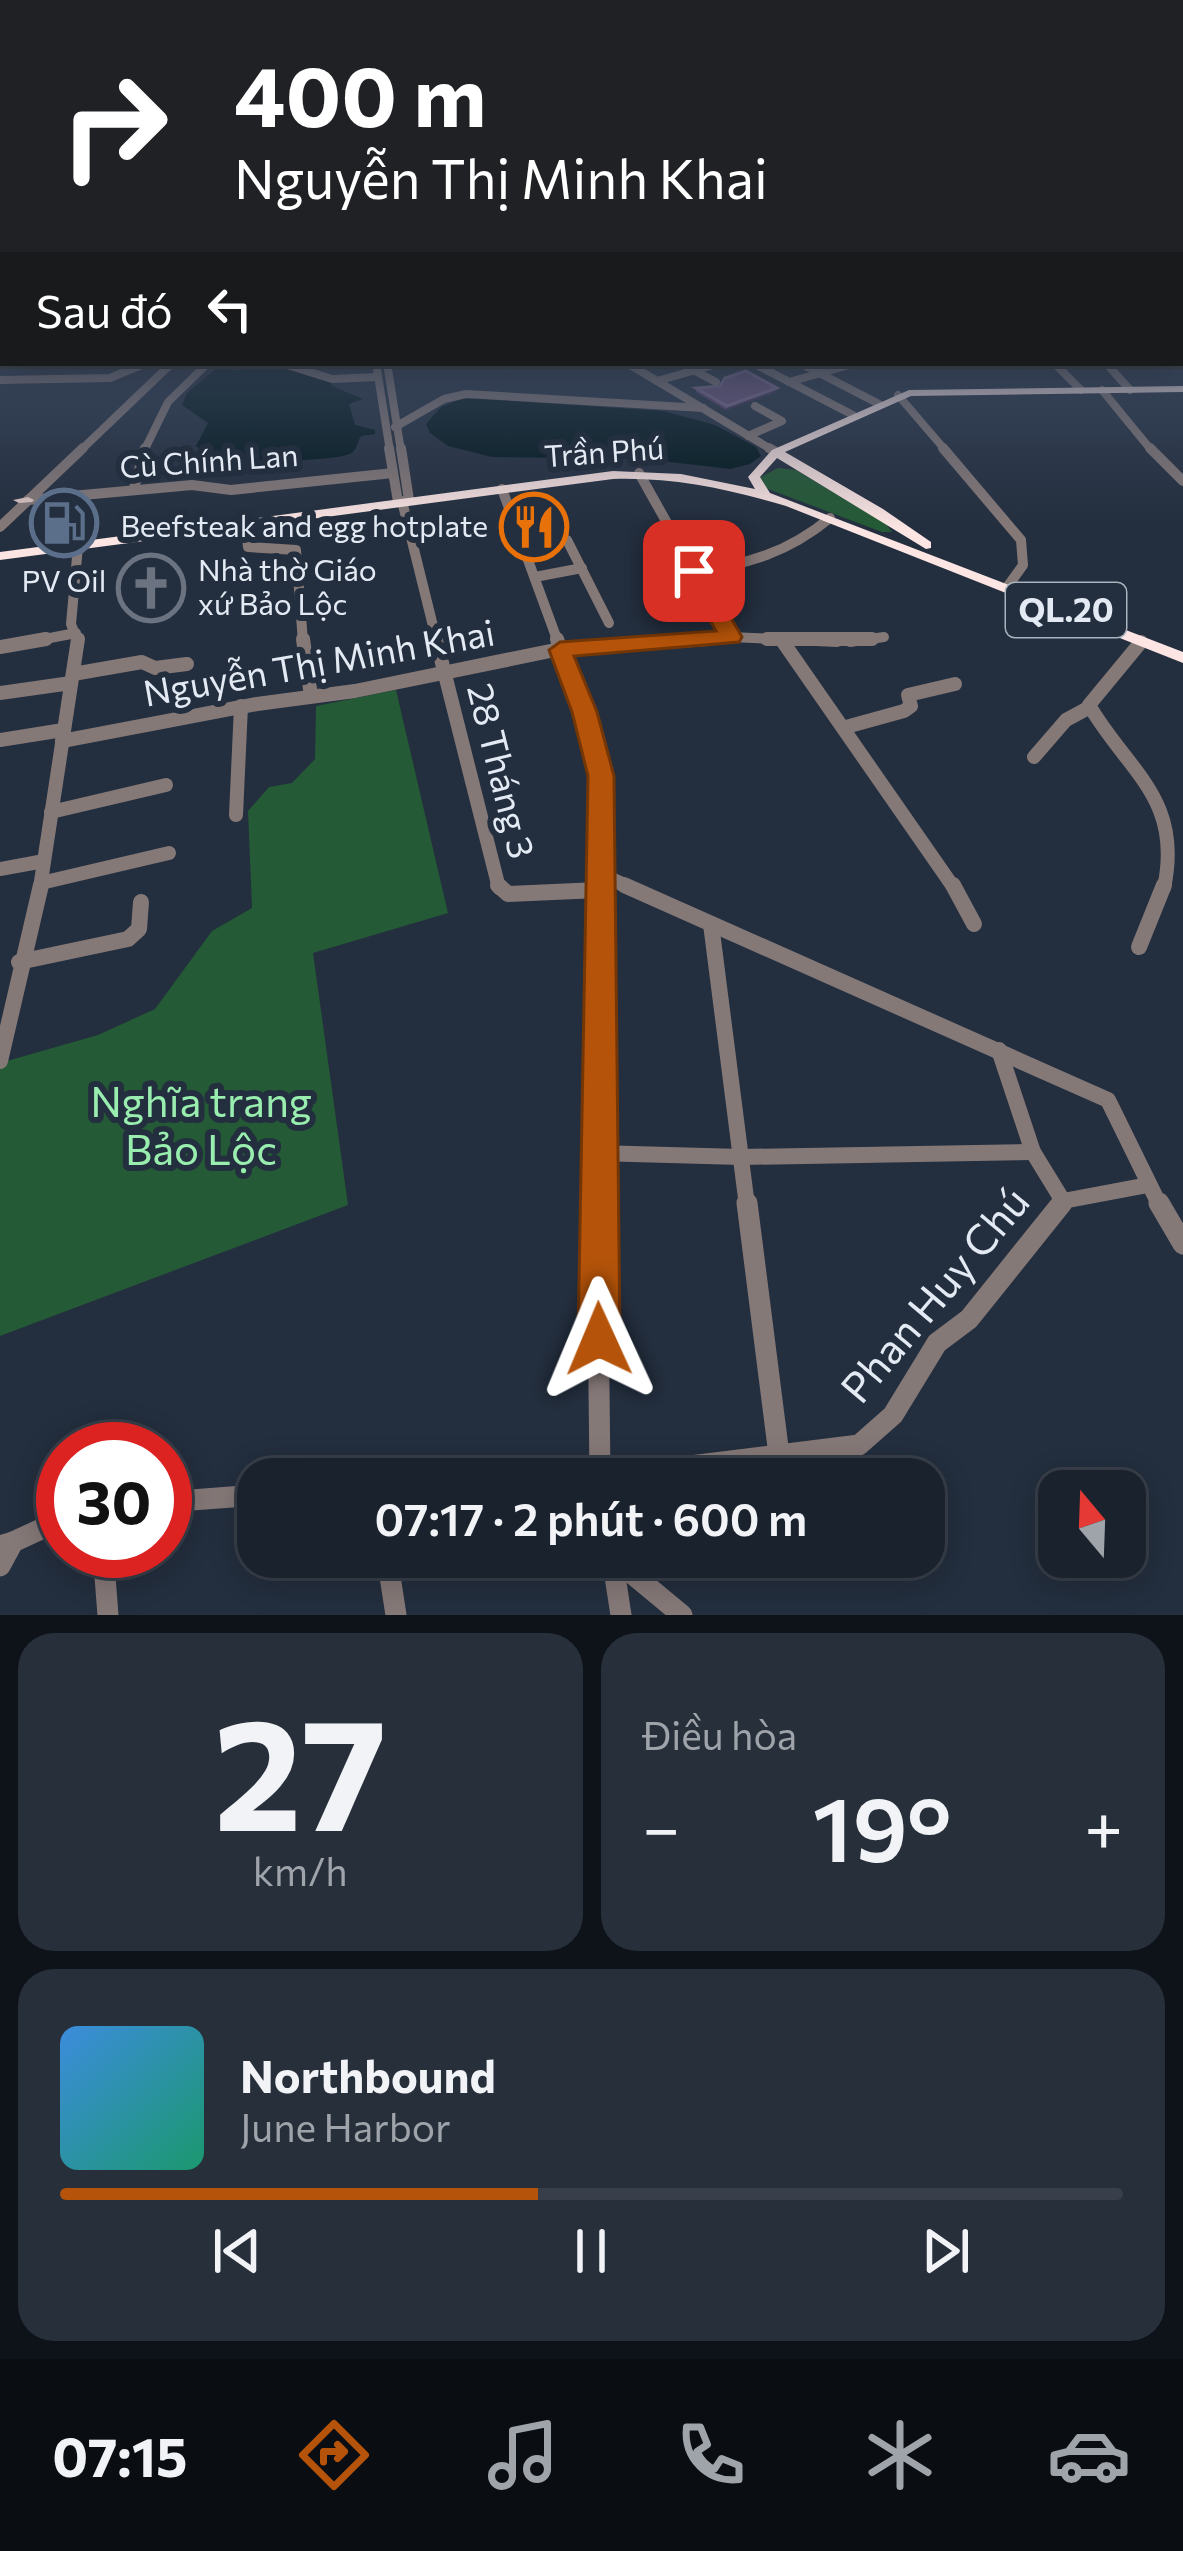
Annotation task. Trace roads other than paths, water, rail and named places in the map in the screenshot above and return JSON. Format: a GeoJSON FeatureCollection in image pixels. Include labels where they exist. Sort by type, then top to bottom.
{"type":"FeatureCollection","features":[{"type":"Feature","properties":{"kind":"highway"},"geometry":{"type":"LineString","coordinates":[[766,496],[753,481],[776,452],[898,395],[1183,389]]}},
{"type":"Feature","properties":{"kind":"highway","name":"QL.20"},"geometry":{"type":"LineString","coordinates":[[776,452],[949,562]]}},
{"type":"Feature","properties":{"kind":"highway","name":"QL.20"},"geometry":{"type":"LineString","coordinates":[[694,477],[735,477],[786,465],[805,470]]}},
{"type":"Feature","properties":{"kind":"highway","name":"Trần Phú"},"geometry":{"type":"LineString","coordinates":[[0,556],[639,473],[694,477],[766,496],[949,562],[1183,658]]}},
{"type":"Feature","properties":{"kind":"highway"},"geometry":{"type":"LineString","coordinates":[[880,537],[898,534],[899,526]]}},
{"type":"Feature","properties":{"kind":"street"},"geometry":{"type":"LineString","coordinates":[[0,380],[65,377]]}},
{"type":"Feature","properties":{"kind":"street"},"geometry":{"type":"LineString","coordinates":[[0,518],[153,377]]}},
{"type":"Feature","properties":{"kind":"street"},"geometry":{"type":"LineString","coordinates":[[134,488],[149,431],[194,377]]}},
{"type":"Feature","properties":{"kind":"street"},"geometry":{"type":"LineString","coordinates":[[327,377],[369,377]]}},
{"type":"Feature","properties":{"kind":"street"},"geometry":{"type":"LineString","coordinates":[[377,377],[395,427],[403,501]]}},
{"type":"Feature","properties":{"kind":"street"},"geometry":{"type":"LineString","coordinates":[[386,377],[393,473],[403,501]]}},
{"type":"Feature","properties":{"kind":"street"},"geometry":{"type":"LineString","coordinates":[[651,377],[776,452]]}},
{"type":"Feature","properties":{"kind":"street"},"geometry":{"type":"LineString","coordinates":[[657,381],[669,377]]}},
{"type":"Feature","properties":{"kind":"street"},"geometry":{"type":"LineString","coordinates":[[707,377],[716,382]]}},
{"type":"Feature","properties":{"kind":"street"},"geometry":{"type":"LineString","coordinates":[[780,377],[853,416]]}},
{"type":"Feature","properties":{"kind":"street"},"geometry":{"type":"LineString","coordinates":[[789,382],[803,377]]}},
{"type":"Feature","properties":{"kind":"street"},"geometry":{"type":"LineString","coordinates":[[829,377],[880,404]]}},
{"type":"Feature","properties":{"kind":"street"},"geometry":{"type":"LineString","coordinates":[[1069,377],[1082,390]]}},
{"type":"Feature","properties":{"kind":"street"},"geometry":{"type":"LineString","coordinates":[[1119,377],[1130,390]]}},
{"type":"Feature","properties":{"kind":"street"},"geometry":{"type":"LineString","coordinates":[[1102,390],[1180,482]]}},
{"type":"Feature","properties":{"kind":"street"},"geometry":{"type":"LineString","coordinates":[[395,427],[412,420],[433,401],[466,394],[703,408]]}},
{"type":"Feature","properties":{"kind":"street"},"geometry":{"type":"LineString","coordinates":[[898,395],[1021,540],[1026,555],[1021,572],[1008,586]]}},
{"type":"Feature","properties":{"kind":"street"},"geometry":{"type":"LineString","coordinates":[[748,436],[782,421],[755,406]]}},
{"type":"Feature","properties":{"kind":"street","name":"Cù Chính Lan"},"geometry":{"type":"LineString","coordinates":[[23,500],[192,485],[231,490],[393,473]]}},
{"type":"Feature","properties":{"kind":"street"},"geometry":{"type":"LineString","coordinates":[[639,473],[730,637]]}},
{"type":"Feature","properties":{"kind":"street"},"geometry":{"type":"LineString","coordinates":[[502,489],[584,712],[601,776],[600,1458]]}},
{"type":"Feature","properties":{"kind":"street"},"geometry":{"type":"LineString","coordinates":[[0,527],[23,500]]}},
{"type":"Feature","properties":{"kind":"street","name":"28 Tháng 3"},"geometry":{"type":"LineString","coordinates":[[403,501],[499,888],[508,894],[599,882]]}},
{"type":"Feature","properties":{"kind":"street"},"geometry":{"type":"LineString","coordinates":[[694,571],[773,558],[797,546],[830,518]]}},
{"type":"Feature","properties":{"kind":"street"},"geometry":{"type":"LineString","coordinates":[[245,523],[248,547],[296,550],[298,608],[311,696]]}},
{"type":"Feature","properties":{"kind":"street"},"geometry":{"type":"LineString","coordinates":[[567,540],[609,623]]}},
{"type":"Feature","properties":{"kind":"street"},"geometry":{"type":"LineString","coordinates":[[0,1061],[40,883],[72,678],[78,546]]}},
{"type":"Feature","properties":{"kind":"street"},"geometry":{"type":"LineString","coordinates":[[535,577],[582,568]]}},
{"type":"Feature","properties":{"kind":"street"},"geometry":{"type":"LineString","coordinates":[[0,647],[76,634]]}},
{"type":"Feature","properties":{"kind":"street","name":"Nguyễn Thị Minh Khai"},"geometry":{"type":"LineString","coordinates":[[0,740],[63,735],[311,696],[560,650],[730,637],[848,642],[884,637]]}},
{"type":"Feature","properties":{"kind":"street"},"geometry":{"type":"LineString","coordinates":[[781,639],[941,863],[974,924]]}},
{"type":"Feature","properties":{"kind":"street"},"geometry":{"type":"LineString","coordinates":[[1034,757],[1066,720],[1090,707],[1103,683],[1142,642]]}},
{"type":"Feature","properties":{"kind":"street"},"geometry":{"type":"LineString","coordinates":[[0,693],[142,662],[155,668],[187,664]]}},
{"type":"Feature","properties":{"kind":"street"},"geometry":{"type":"LineString","coordinates":[[846,727],[904,711],[911,706],[908,695],[919,690],[955,684]]}},
{"type":"Feature","properties":{"kind":"street"},"geometry":{"type":"LineString","coordinates":[[236,815],[241,706]]}},
{"type":"Feature","properties":{"kind":"street"},"geometry":{"type":"LineString","coordinates":[[1090,707],[1144,778],[1165,820],[1172,852],[1161,909],[1138,947]]}},
{"type":"Feature","properties":{"kind":"street"},"geometry":{"type":"LineString","coordinates":[[51,812],[166,785]]}},
{"type":"Feature","properties":{"kind":"street"},"geometry":{"type":"LineString","coordinates":[[40,883],[169,853]]}},
{"type":"Feature","properties":{"kind":"street"},"geometry":{"type":"LineString","coordinates":[[0,869],[44,861]]}},
{"type":"Feature","properties":{"kind":"street"},"geometry":{"type":"LineString","coordinates":[[599,882],[711,924],[1108,1100],[1148,1185],[1183,1244]]}},
{"type":"Feature","properties":{"kind":"street"},"geometry":{"type":"LineString","coordinates":[[19,962],[128,939],[139,929],[141,902]]}},
{"type":"Feature","properties":{"kind":"street"},"geometry":{"type":"LineString","coordinates":[[711,924],[778,1456]]}},
{"type":"Feature","properties":{"kind":"street"},"geometry":{"type":"LineString","coordinates":[[999,1049],[1033,1152],[1063,1201],[1148,1185]]}},
{"type":"Feature","properties":{"kind":"street"},"geometry":{"type":"LineString","coordinates":[[597,1153],[741,1157],[1033,1152]]}},
{"type":"Feature","properties":{"kind":"street","name":"Phan Huy Chú"},"geometry":{"type":"LineString","coordinates":[[763,1458],[859,1445],[893,1415],[937,1343],[969,1319],[1063,1201]]}},
{"type":"Feature","properties":{"kind":"street"},"geometry":{"type":"LineString","coordinates":[[192,1500],[237,1497]]}},
{"type":"Feature","properties":{"kind":"street"},"geometry":{"type":"LineString","coordinates":[[0,1566],[7,1544],[36,1531]]}},
{"type":"Feature","properties":{"kind":"street"},"geometry":{"type":"LineString","coordinates":[[105,1578],[108,1615]]}},
{"type":"Feature","properties":{"kind":"street"},"geometry":{"type":"LineString","coordinates":[[390,1578],[396,1615]]}},
{"type":"Feature","properties":{"kind":"street"},"geometry":{"type":"LineString","coordinates":[[615,1578],[621,1615]]}},
{"type":"Feature","properties":{"kind":"street"},"geometry":{"type":"LineString","coordinates":[[637,1578],[682,1615]]}},
{"type":"Feature","properties":{"kind":"water"},"geometry":{"type":"Polygon","coordinates":[[[206,377],[316,377],[363,399],[349,404],[355,425],[375,430],[375,434],[361,436],[353,452],[331,458],[220,459],[196,446],[208,423],[182,405],[187,393],[206,377]]]}},
{"type":"Feature","properties":{"kind":"water"},"geometry":{"type":"Polygon","coordinates":[[[464,398],[663,411],[715,425],[756,447],[761,456],[730,469],[644,459],[492,457],[448,446],[430,433],[426,424],[441,407],[464,398]]]}},
{"type":"Feature","properties":{"kind":"place","name":"PV Oil"},"geometry":{"type":"Point","coordinates":[64,523]}},
{"type":"Feature","properties":{"kind":"place","name":"Beefsteak and egg hotplate"},"geometry":{"type":"Point","coordinates":[534,527]}},
{"type":"Feature","properties":{"kind":"place","name":"Nhà thờ Giáo xứ Bảo Lộc"},"geometry":{"type":"Point","coordinates":[151,588]}},
{"type":"Feature","properties":{"kind":"park label","name":"Nghĩa trang Bảo Lộc"},"geometry":{"type":"Point","coordinates":[201,1126]}}]}
